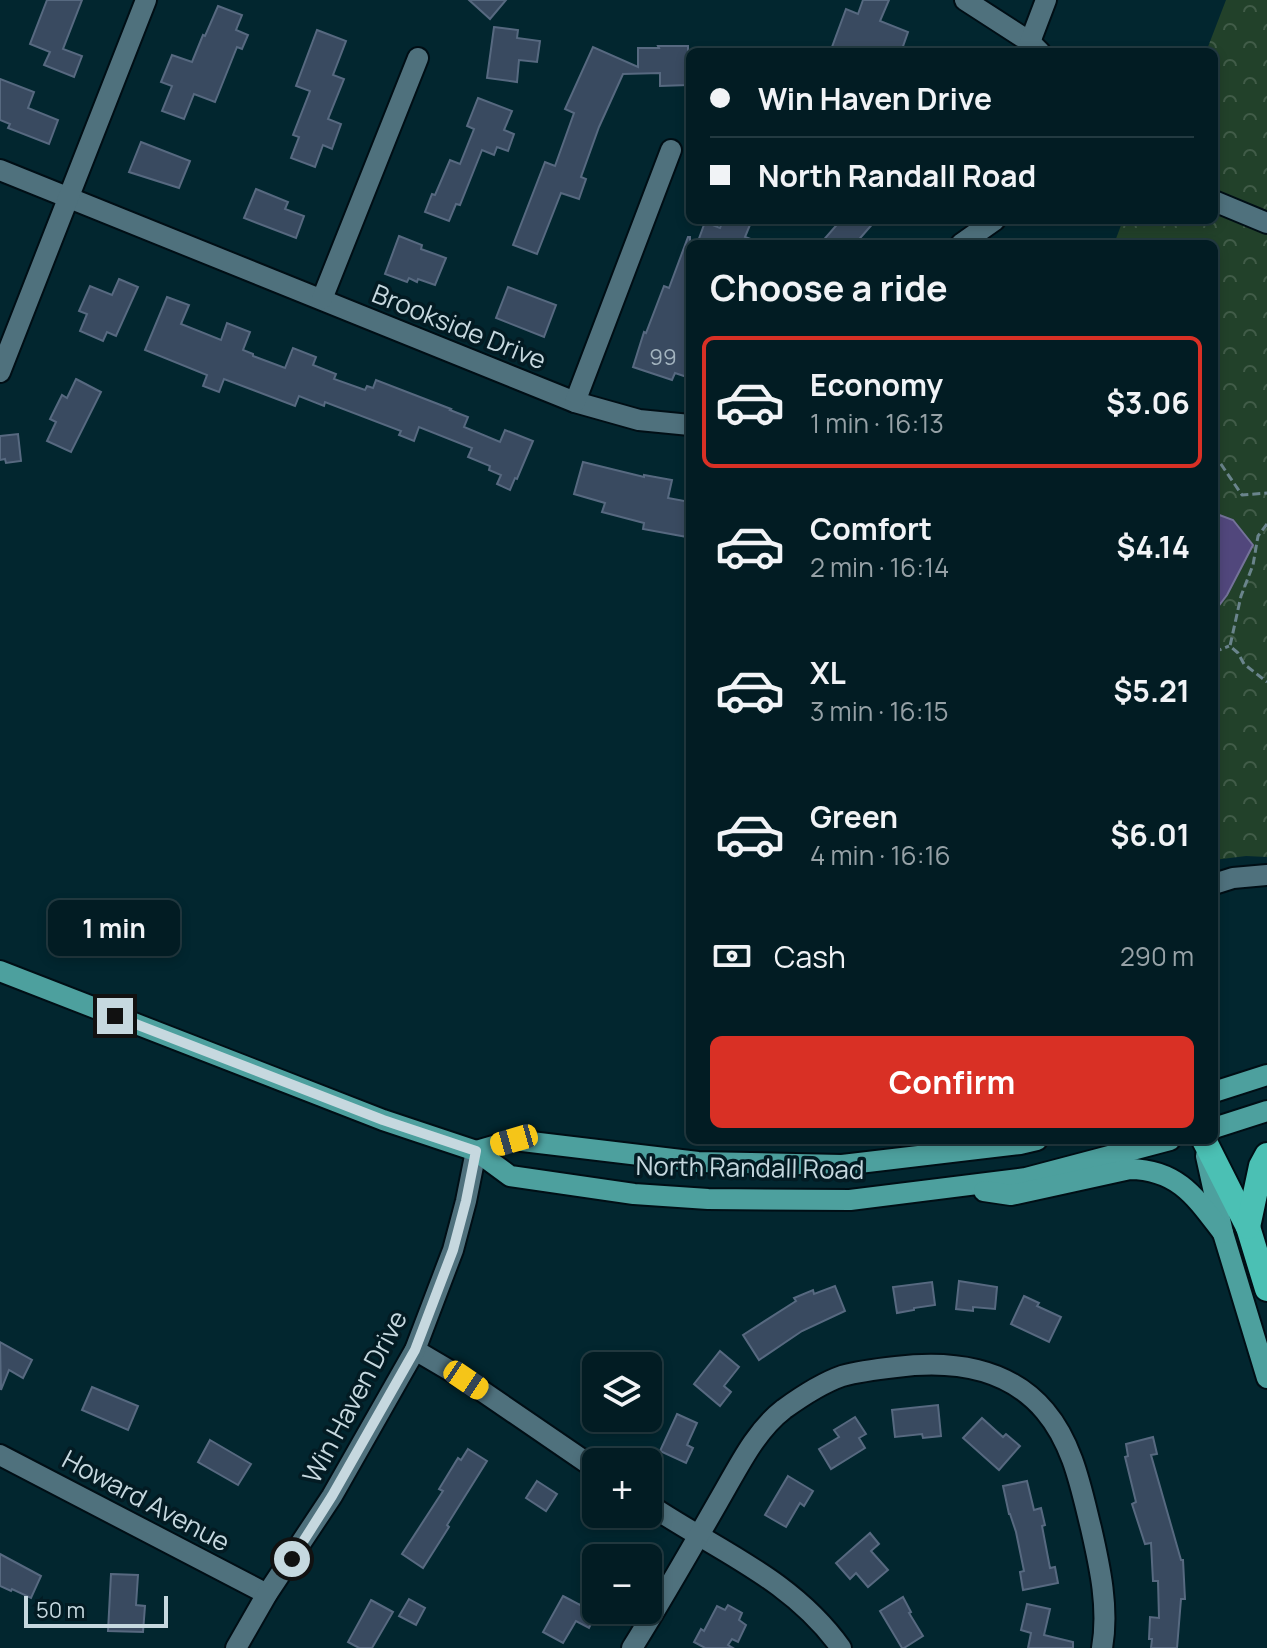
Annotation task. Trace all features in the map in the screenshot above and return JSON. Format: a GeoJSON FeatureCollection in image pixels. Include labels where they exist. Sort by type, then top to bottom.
{"type":"FeatureCollection","features":[{"type":"Feature","properties":{"kind":"highway"},"geometry":{"type":"LineString","coordinates":[[1205,1144],[1248,1227],[1267,1289]]}},
{"type":"Feature","properties":{"kind":"highway"},"geometry":{"type":"LineString","coordinates":[[1248,1227],[1261,1166],[1267,1155]]}},
{"type":"Feature","properties":{"kind":"main road","name":"North Randall Road"},"geometry":{"type":"LineString","coordinates":[[0,971],[369,1115],[476,1151],[510,1176],[634,1194],[708,1199],[850,1200],[1026,1178],[1155,1144]]}},
{"type":"Feature","properties":{"kind":"main road"},"geometry":{"type":"LineString","coordinates":[[1218,1091],[1267,1075]]}},
{"type":"Feature","properties":{"kind":"main road"},"geometry":{"type":"LineString","coordinates":[[1218,1127],[1267,1111]]}},
{"type":"Feature","properties":{"kind":"main road","name":"North Randall Road"},"geometry":{"type":"LineString","coordinates":[[476,1151],[514,1140],[698,1162],[842,1165],[1020,1144]]}},
{"type":"Feature","properties":{"kind":"main road"},"geometry":{"type":"LineString","coordinates":[[1204,1144],[1223,1233],[1267,1378]]}},
{"type":"Feature","properties":{"kind":"main road"},"geometry":{"type":"LineString","coordinates":[[956,1186],[1011,1195],[1130,1169],[1148,1170],[1173,1179],[1193,1194],[1223,1233]]}},
{"type":"Feature","properties":{"kind":"street"},"geometry":{"type":"LineString","coordinates":[[0,372],[146,0]]}},
{"type":"Feature","properties":{"kind":"street"},"geometry":{"type":"LineString","coordinates":[[965,0],[1035,47],[1046,0]]}},
{"type":"Feature","properties":{"kind":"street"},"geometry":{"type":"LineString","coordinates":[[322,299],[418,58]]}},
{"type":"Feature","properties":{"kind":"street"},"geometry":{"type":"LineString","coordinates":[[575,402],[671,150]]}},
{"type":"Feature","properties":{"kind":"street","name":"Brookside Drive"},"geometry":{"type":"LineString","coordinates":[[0,170],[575,402],[639,420],[686,425]]}},
{"type":"Feature","properties":{"kind":"street"},"geometry":{"type":"LineString","coordinates":[[1218,203],[1267,223]]}},
{"type":"Feature","properties":{"kind":"street"},"geometry":{"type":"LineString","coordinates":[[967,240],[989,224]]}},
{"type":"Feature","properties":{"kind":"street"},"geometry":{"type":"LineString","coordinates":[[1218,883],[1267,875]]}},
{"type":"Feature","properties":{"kind":"street","name":"Win Haven Drive"},"geometry":{"type":"LineString","coordinates":[[236,1648],[267,1594],[332,1496],[415,1350],[453,1250],[476,1151]]}},
{"type":"Feature","properties":{"kind":"street"},"geometry":{"type":"LineString","coordinates":[[415,1350],[466,1380],[582,1459]]}},
{"type":"Feature","properties":{"kind":"street"},"geometry":{"type":"LineString","coordinates":[[632,1648],[740,1464],[765,1428],[782,1411],[819,1386],[860,1371],[943,1364],[995,1375],[1033,1398],[1061,1433],[1081,1490],[1102,1581],[1102,1648]]}},
{"type":"Feature","properties":{"kind":"street","name":"Howard Avenue"},"geometry":{"type":"LineString","coordinates":[[0,1455],[267,1594]]}},
{"type":"Feature","properties":{"kind":"street"},"geometry":{"type":"LineString","coordinates":[[662,1513],[785,1589],[810,1611],[841,1648]]}},
{"type":"Feature","properties":{"kind":"path"},"geometry":{"type":"LineString","coordinates":[[1218,460],[1242,495],[1267,493]]}},
{"type":"Feature","properties":{"kind":"path"},"geometry":{"type":"LineString","coordinates":[[1230,646],[1258,536],[1267,524]]}},
{"type":"Feature","properties":{"kind":"path"},"geometry":{"type":"LineString","coordinates":[[1218,650],[1230,646]]}},
{"type":"Feature","properties":{"kind":"path"},"geometry":{"type":"LineString","coordinates":[[1230,646],[1244,664],[1267,682]]}},
{"type":"Feature","properties":{"kind":"green space"},"geometry":{"type":"Polygon","coordinates":[[[1226,0],[1267,0],[1267,857],[1218,860],[1218,240],[1116,240],[1122,224],[1218,224],[1218,48],[1208,48],[1226,0]]]}},
{"type":"Feature","properties":{"kind":"shaded area"},"geometry":{"type":"Polygon","coordinates":[[[1218,514],[1233,520],[1253,545],[1218,607],[1218,514]]]}},
{"type":"Feature","properties":{"kind":"building"},"geometry":{"type":"Polygon","coordinates":[[[47,0],[82,0],[63,49],[82,56],[74,77],[44,65],[50,52],[30,44],[47,0]]]}},
{"type":"Feature","properties":{"kind":"building"},"geometry":{"type":"Polygon","coordinates":[[[469,0],[506,0],[490,19],[469,0]]]}},
{"type":"Feature","properties":{"kind":"building"},"geometry":{"type":"Polygon","coordinates":[[[863,0],[889,0],[880,21],[908,32],[902,48],[832,47],[846,9],[858,14],[863,0]]]}},
{"type":"Feature","properties":{"kind":"building"},"geometry":{"type":"Polygon","coordinates":[[[218,6],[242,15],[236,30],[248,35],[242,49],[237,47],[215,102],[194,94],[184,119],[162,111],[172,86],[161,82],[172,55],[192,62],[218,6]]]}},
{"type":"Feature","properties":{"kind":"building"},"geometry":{"type":"Polygon","coordinates":[[[494,27],[518,30],[517,38],[540,41],[537,62],[519,60],[517,82],[487,78],[494,27]]]}},
{"type":"Feature","properties":{"kind":"building"},"geometry":{"type":"Polygon","coordinates":[[[317,30],[346,41],[333,75],[344,79],[328,119],[341,124],[332,149],[323,145],[315,167],[291,158],[299,137],[293,135],[310,91],[296,86],[317,30]]]}},
{"type":"Feature","properties":{"kind":"building"},"geometry":{"type":"Polygon","coordinates":[[[688,46],[686,85],[660,86],[660,73],[623,74],[581,177],[586,179],[579,199],[561,193],[537,254],[513,245],[545,162],[555,166],[574,113],[565,109],[593,47],[638,67],[638,48],[688,46]]]}},
{"type":"Feature","properties":{"kind":"building"},"geometry":{"type":"Polygon","coordinates":[[[0,79],[34,92],[28,108],[58,120],[49,144],[8,128],[10,124],[0,120],[0,79]]]}},
{"type":"Feature","properties":{"kind":"building"},"geometry":{"type":"Polygon","coordinates":[[[478,98],[512,111],[504,130],[514,134],[508,151],[497,147],[494,155],[482,150],[460,205],[456,204],[449,221],[425,212],[450,160],[460,164],[474,129],[467,126],[478,98]]]}},
{"type":"Feature","properties":{"kind":"building"},"geometry":{"type":"Polygon","coordinates":[[[141,142],[190,161],[179,188],[129,172],[141,142]]]}},
{"type":"Feature","properties":{"kind":"building"},"geometry":{"type":"Polygon","coordinates":[[[256,189],[288,202],[285,209],[304,216],[296,238],[244,218],[256,189]]]}},
{"type":"Feature","properties":{"kind":"building"},"geometry":{"type":"Polygon","coordinates":[[[704,224],[720,228],[722,224],[750,224],[745,237],[753,240],[698,240],[704,224]]]}},
{"type":"Feature","properties":{"kind":"building"},"geometry":{"type":"Polygon","coordinates":[[[838,224],[872,224],[858,240],[824,240],[838,224]]]}},
{"type":"Feature","properties":{"kind":"building"},"geometry":{"type":"Polygon","coordinates":[[[399,236],[422,245],[421,249],[446,258],[435,285],[409,278],[407,282],[385,274],[399,236]]]}},
{"type":"Feature","properties":{"kind":"building"},"geometry":{"type":"Polygon","coordinates":[[[686,242],[686,377],[675,373],[672,380],[633,367],[664,286],[669,288],[686,242]]]}},
{"type":"Feature","properties":{"kind":"building"},"geometry":{"type":"Polygon","coordinates":[[[119,279],[138,287],[116,336],[107,332],[103,341],[80,331],[87,314],[79,311],[90,286],[112,295],[119,279]]]}},
{"type":"Feature","properties":{"kind":"building"},"geometry":{"type":"Polygon","coordinates":[[[508,287],[556,305],[544,337],[496,318],[508,287]]]}},
{"type":"Feature","properties":{"kind":"building"},"geometry":{"type":"Polygon","coordinates":[[[167,297],[189,305],[181,324],[221,340],[227,323],[250,332],[243,350],[253,356],[285,368],[293,348],[316,357],[313,365],[336,374],[334,379],[365,390],[367,386],[373,388],[376,380],[468,417],[464,427],[500,442],[505,430],[533,441],[517,479],[510,490],[497,484],[501,475],[489,470],[490,466],[468,457],[472,448],[419,427],[414,441],[399,435],[401,431],[325,402],[324,406],[299,396],[295,406],[224,379],[219,392],[203,386],[207,375],[145,350],[167,297]]]}},
{"type":"Feature","properties":{"kind":"building"},"geometry":{"type":"Polygon","coordinates":[[[76,379],[101,392],[71,452],[47,441],[56,422],[50,419],[62,395],[67,398],[76,379]]]}},
{"type":"Feature","properties":{"kind":"building"},"geometry":{"type":"Polygon","coordinates":[[[18,434],[21,461],[6,463],[5,459],[0,460],[0,436],[18,434]]]}},
{"type":"Feature","properties":{"kind":"building"},"geometry":{"type":"Polygon","coordinates":[[[583,462],[644,477],[672,480],[668,498],[686,501],[686,537],[643,529],[644,523],[602,512],[605,503],[574,494],[583,462]]]}},
{"type":"Feature","properties":{"kind":"building"},"geometry":{"type":"Polygon","coordinates":[[[959,1281],[997,1287],[995,1309],[956,1309],[959,1281]]]}},
{"type":"Feature","properties":{"kind":"building"},"geometry":{"type":"Polygon","coordinates":[[[932,1282],[935,1305],[897,1313],[893,1287],[932,1282]]]}},
{"type":"Feature","properties":{"kind":"building"},"geometry":{"type":"Polygon","coordinates":[[[835,1286],[845,1311],[802,1331],[759,1360],[743,1335],[796,1301],[794,1298],[835,1286]]]}},
{"type":"Feature","properties":{"kind":"building"},"geometry":{"type":"Polygon","coordinates":[[[1024,1296],[1061,1317],[1049,1342],[1011,1324],[1024,1296]]]}},
{"type":"Feature","properties":{"kind":"building"},"geometry":{"type":"Polygon","coordinates":[[[0,1342],[32,1360],[23,1378],[9,1370],[1,1390],[0,1342]]]}},
{"type":"Feature","properties":{"kind":"building"},"geometry":{"type":"Polygon","coordinates":[[[720,1351],[739,1367],[724,1386],[731,1392],[720,1406],[694,1384],[720,1351]]]}},
{"type":"Feature","properties":{"kind":"building"},"geometry":{"type":"Polygon","coordinates":[[[92,1387],[138,1406],[128,1430],[82,1410],[92,1387]]]}},
{"type":"Feature","properties":{"kind":"building"},"geometry":{"type":"Polygon","coordinates":[[[938,1405],[941,1436],[923,1438],[922,1434],[895,1437],[892,1410],[938,1405]]]}},
{"type":"Feature","properties":{"kind":"building"},"geometry":{"type":"Polygon","coordinates":[[[677,1414],[697,1423],[687,1445],[693,1448],[686,1463],[662,1452],[677,1414]]]}},
{"type":"Feature","properties":{"kind":"building"},"geometry":{"type":"Polygon","coordinates":[[[855,1417],[866,1434],[859,1438],[865,1448],[831,1469],[819,1449],[839,1437],[834,1430],[855,1417]]]}},
{"type":"Feature","properties":{"kind":"building"},"geometry":{"type":"Polygon","coordinates":[[[982,1418],[1003,1437],[1006,1434],[1020,1446],[999,1470],[963,1438],[982,1418]]]}},
{"type":"Feature","properties":{"kind":"building"},"geometry":{"type":"Polygon","coordinates":[[[1153,1437],[1157,1454],[1151,1455],[1183,1560],[1185,1599],[1181,1599],[1177,1648],[1151,1648],[1150,1617],[1159,1618],[1158,1581],[1153,1581],[1151,1543],[1145,1544],[1132,1504],[1136,1502],[1125,1457],[1128,1456],[1126,1444],[1153,1437]]]}},
{"type":"Feature","properties":{"kind":"building"},"geometry":{"type":"Polygon","coordinates":[[[210,1440],[251,1464],[238,1485],[198,1462],[210,1440]]]}},
{"type":"Feature","properties":{"kind":"building"},"geometry":{"type":"Polygon","coordinates":[[[468,1449],[487,1461],[423,1568],[402,1554],[443,1491],[439,1489],[458,1458],[461,1460],[468,1449]]]}},
{"type":"Feature","properties":{"kind":"building"},"geometry":{"type":"Polygon","coordinates":[[[788,1476],[813,1491],[804,1506],[800,1503],[786,1527],[765,1515],[788,1476]]]}},
{"type":"Feature","properties":{"kind":"building"},"geometry":{"type":"Polygon","coordinates":[[[537,1481],[557,1494],[546,1511],[526,1498],[537,1481]]]}},
{"type":"Feature","properties":{"kind":"building"},"geometry":{"type":"Polygon","coordinates":[[[1027,1481],[1034,1510],[1041,1508],[1050,1568],[1055,1567],[1058,1583],[1023,1590],[1020,1572],[1024,1571],[1003,1486],[1027,1481]]]}},
{"type":"Feature","properties":{"kind":"building"},"geometry":{"type":"Polygon","coordinates":[[[870,1533],[879,1544],[871,1551],[888,1570],[868,1587],[856,1573],[850,1579],[836,1563],[870,1533]]]}},
{"type":"Feature","properties":{"kind":"building"},"geometry":{"type":"Polygon","coordinates":[[[0,1554],[41,1576],[31,1598],[0,1586],[0,1554]]]}},
{"type":"Feature","properties":{"kind":"building"},"geometry":{"type":"Polygon","coordinates":[[[111,1574],[138,1575],[136,1605],[145,1606],[143,1632],[108,1631],[111,1574]]]}},
{"type":"Feature","properties":{"kind":"building"},"geometry":{"type":"Polygon","coordinates":[[[563,1596],[580,1605],[582,1602],[582,1624],[591,1624],[589,1628],[576,1621],[563,1643],[543,1632],[563,1596]]]}},
{"type":"Feature","properties":{"kind":"building"},"geometry":{"type":"Polygon","coordinates":[[[903,1597],[923,1636],[902,1648],[880,1611],[903,1597]]]}},
{"type":"Feature","properties":{"kind":"building"},"geometry":{"type":"Polygon","coordinates":[[[409,1599],[425,1608],[416,1625],[399,1616],[409,1599]]]}},
{"type":"Feature","properties":{"kind":"building"},"geometry":{"type":"Polygon","coordinates":[[[371,1600],[393,1612],[372,1648],[359,1648],[348,1642],[371,1600]]]}},
{"type":"Feature","properties":{"kind":"building"},"geometry":{"type":"Polygon","coordinates":[[[1027,1604],[1050,1609],[1044,1635],[1073,1642],[1073,1648],[1028,1648],[1031,1633],[1021,1630],[1027,1604]]]}},
{"type":"Feature","properties":{"kind":"building"},"geometry":{"type":"Polygon","coordinates":[[[728,1605],[742,1613],[739,1620],[746,1625],[738,1642],[732,1639],[728,1645],[733,1648],[705,1648],[694,1642],[701,1629],[704,1631],[717,1606],[725,1610],[728,1605]]]}},
{"type":"Feature","properties":{"kind":"route"},"geometry":{"type":"LineString","coordinates":[[115,1016],[383,1120],[476,1151],[453,1250],[415,1350],[332,1496],[292,1559]]}}]}
